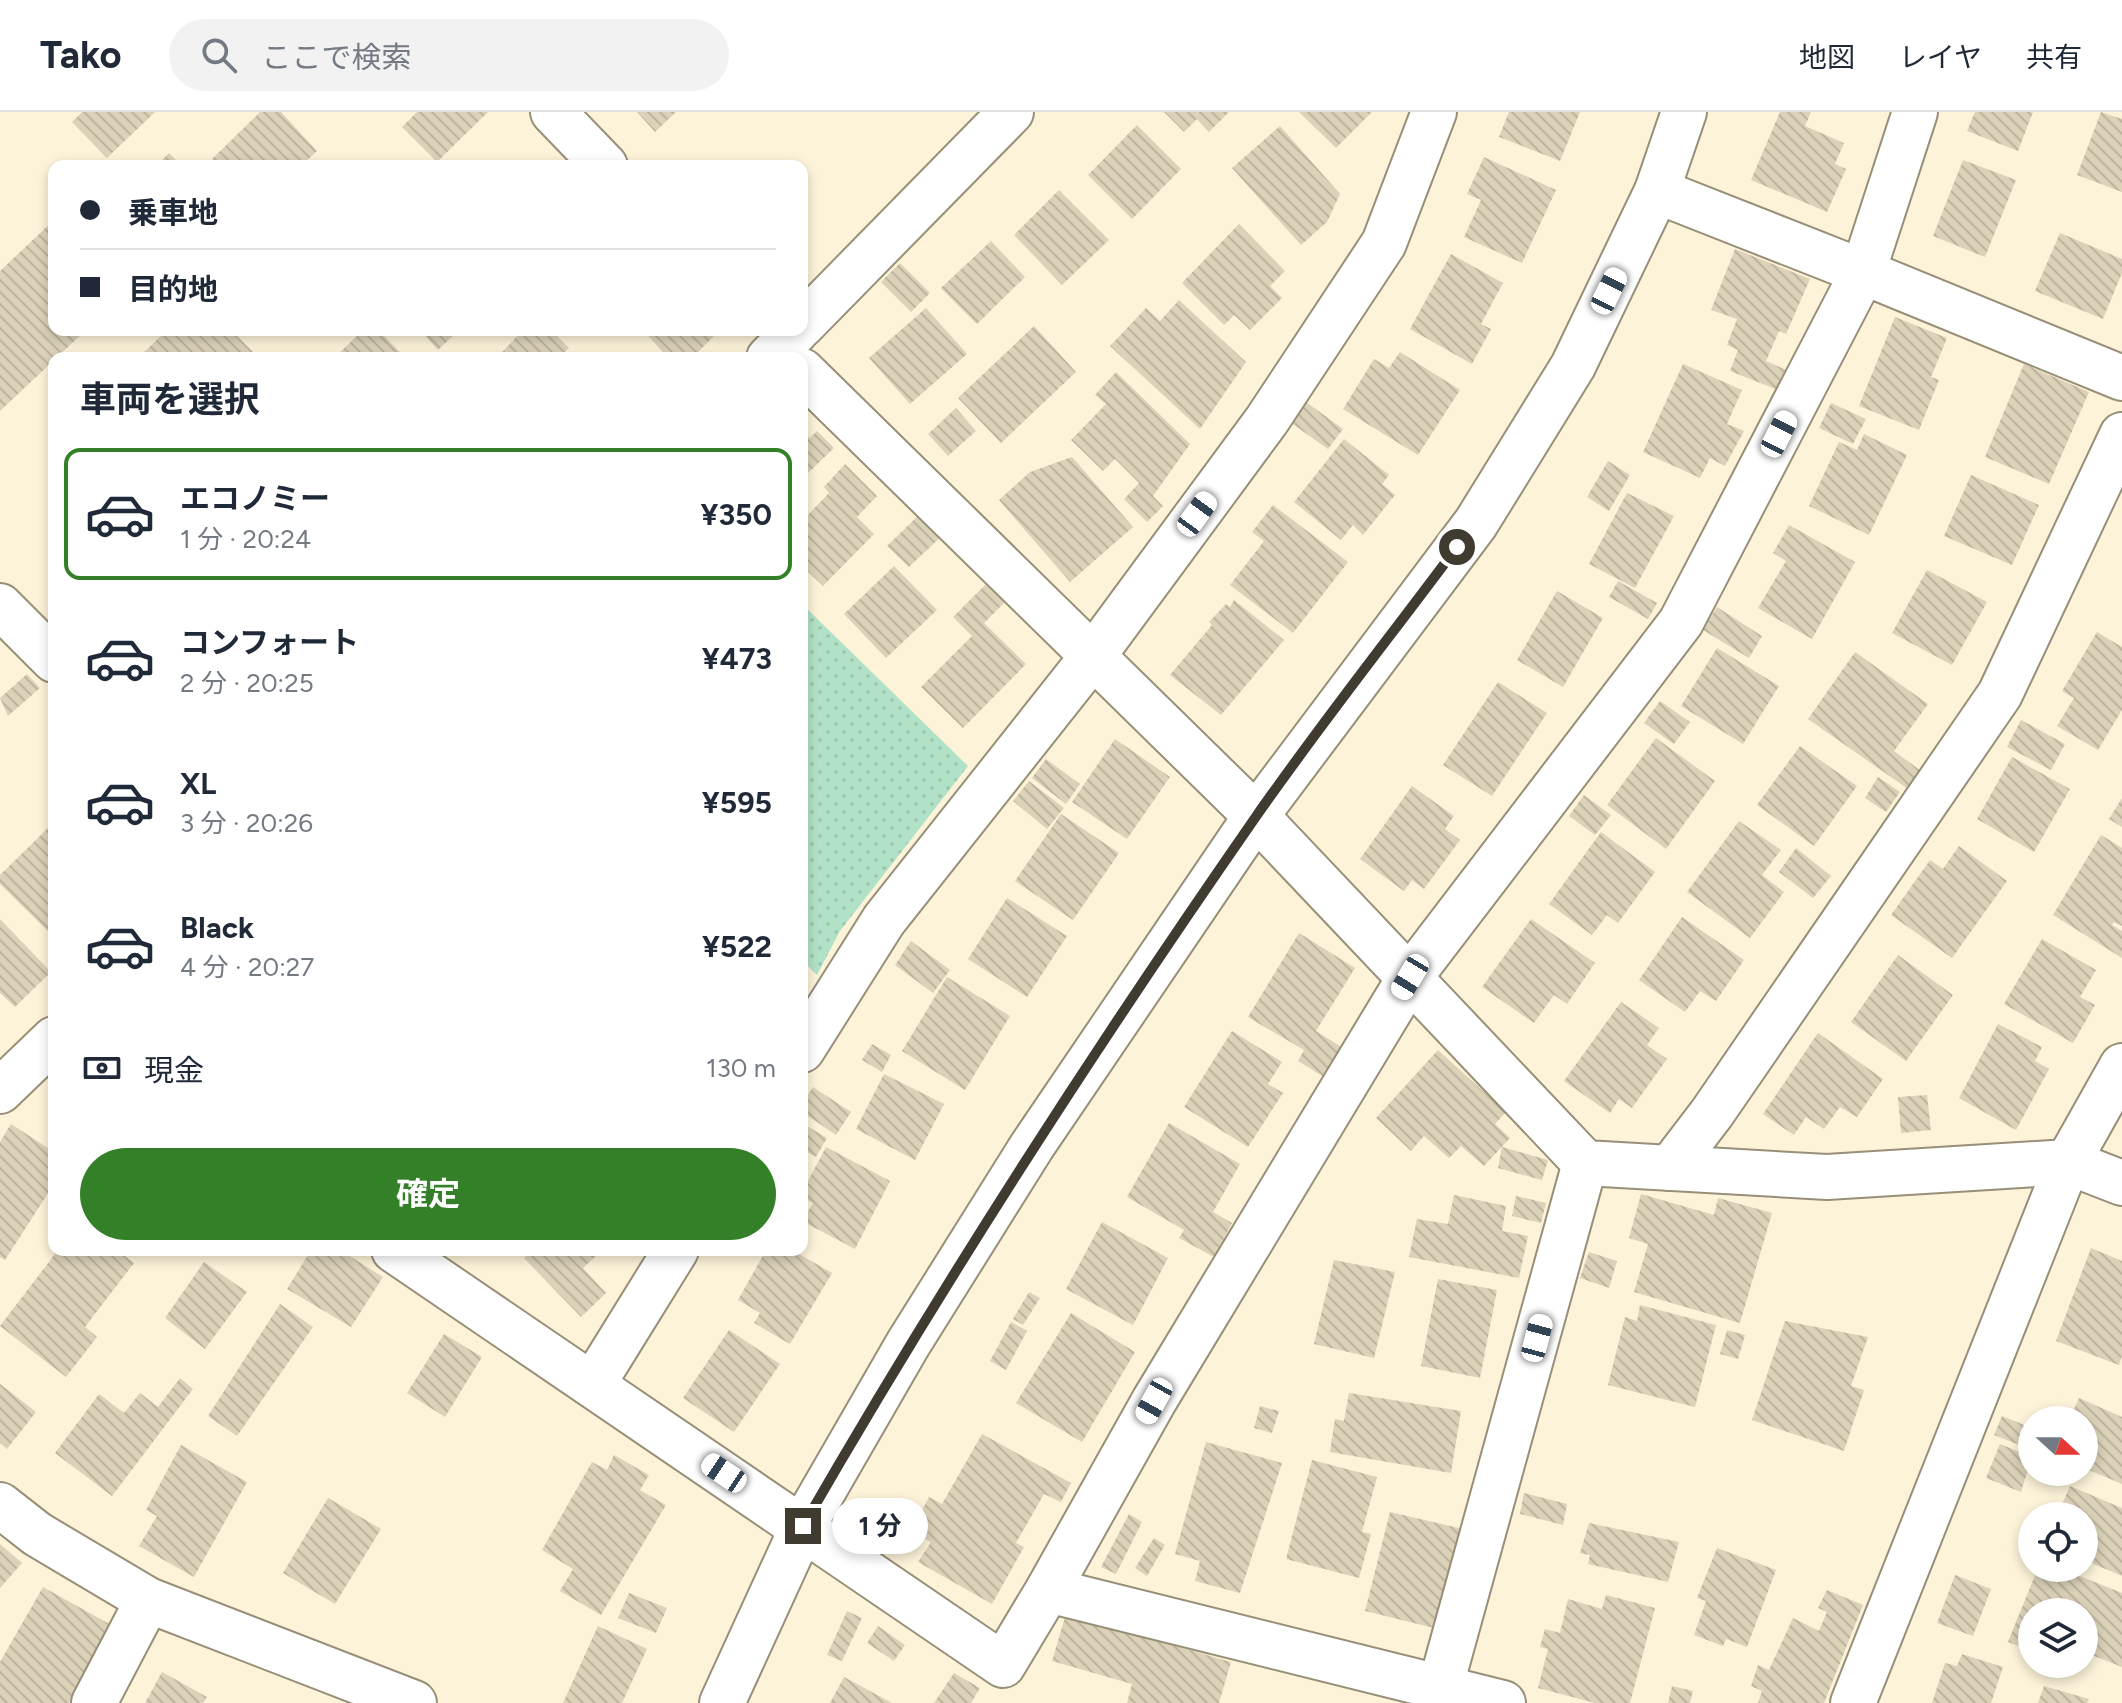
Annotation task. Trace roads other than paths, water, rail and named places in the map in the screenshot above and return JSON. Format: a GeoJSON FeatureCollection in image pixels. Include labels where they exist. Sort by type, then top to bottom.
{"type":"FeatureCollection","features":[{"type":"Feature","properties":{"kind":"street"},"geometry":{"type":"LineString","coordinates":[[553,112],[599,160]]}},
{"type":"Feature","properties":{"kind":"street"},"geometry":{"type":"LineString","coordinates":[[808,322],[1011,112]]}},
{"type":"Feature","properties":{"kind":"street"},"geometry":{"type":"LineString","coordinates":[[808,1040],[884,920],[1093,656],[1267,420],[1384,243],[1434,112]]}},
{"type":"Feature","properties":{"kind":"street"},"geometry":{"type":"LineString","coordinates":[[722,1703],[803,1526],[908,1344],[1032,1146],[1256,816],[1476,523],[1573,366],[1657,191],[1684,112]]}},
{"type":"Feature","properties":{"kind":"street"},"geometry":{"type":"LineString","coordinates":[[403,1256],[1003,1665],[1154,1401],[1410,977],[1681,622],[1863,272],[1915,112]]}},
{"type":"Feature","properties":{"kind":"street"},"geometry":{"type":"LineString","coordinates":[[1657,191],[2122,378]]}},
{"type":"Feature","properties":{"kind":"street"},"geometry":{"type":"LineString","coordinates":[[808,369],[1256,816],[1585,1163],[1827,1177],[2068,1162],[2122,1183]]}},
{"type":"Feature","properties":{"kind":"street"},"geometry":{"type":"LineString","coordinates":[[1670,1168],[1712,1113],[2000,694],[2122,435]]}},
{"type":"Feature","properties":{"kind":"street"},"geometry":{"type":"LineString","coordinates":[[0,606],[48,654]]}},
{"type":"Feature","properties":{"kind":"street"},"geometry":{"type":"LineString","coordinates":[[0,1091],[48,1045]]}},
{"type":"Feature","properties":{"kind":"street"},"geometry":{"type":"LineString","coordinates":[[1853,1703],[2068,1162],[2122,1066]]}},
{"type":"Feature","properties":{"kind":"street"},"geometry":{"type":"LineString","coordinates":[[1438,1696],[1585,1163]]}},
{"type":"Feature","properties":{"kind":"street"},"geometry":{"type":"LineString","coordinates":[[593,1384],[672,1256]]}},
{"type":"Feature","properties":{"kind":"street"},"geometry":{"type":"LineString","coordinates":[[0,1505],[37,1534],[148,1600],[414,1703]]}},
{"type":"Feature","properties":{"kind":"street"},"geometry":{"type":"LineString","coordinates":[[1048,1590],[1438,1696],[1503,1703]]}},
{"type":"Feature","properties":{"kind":"street"},"geometry":{"type":"LineString","coordinates":[[94,1703],[148,1600]]}}]}
